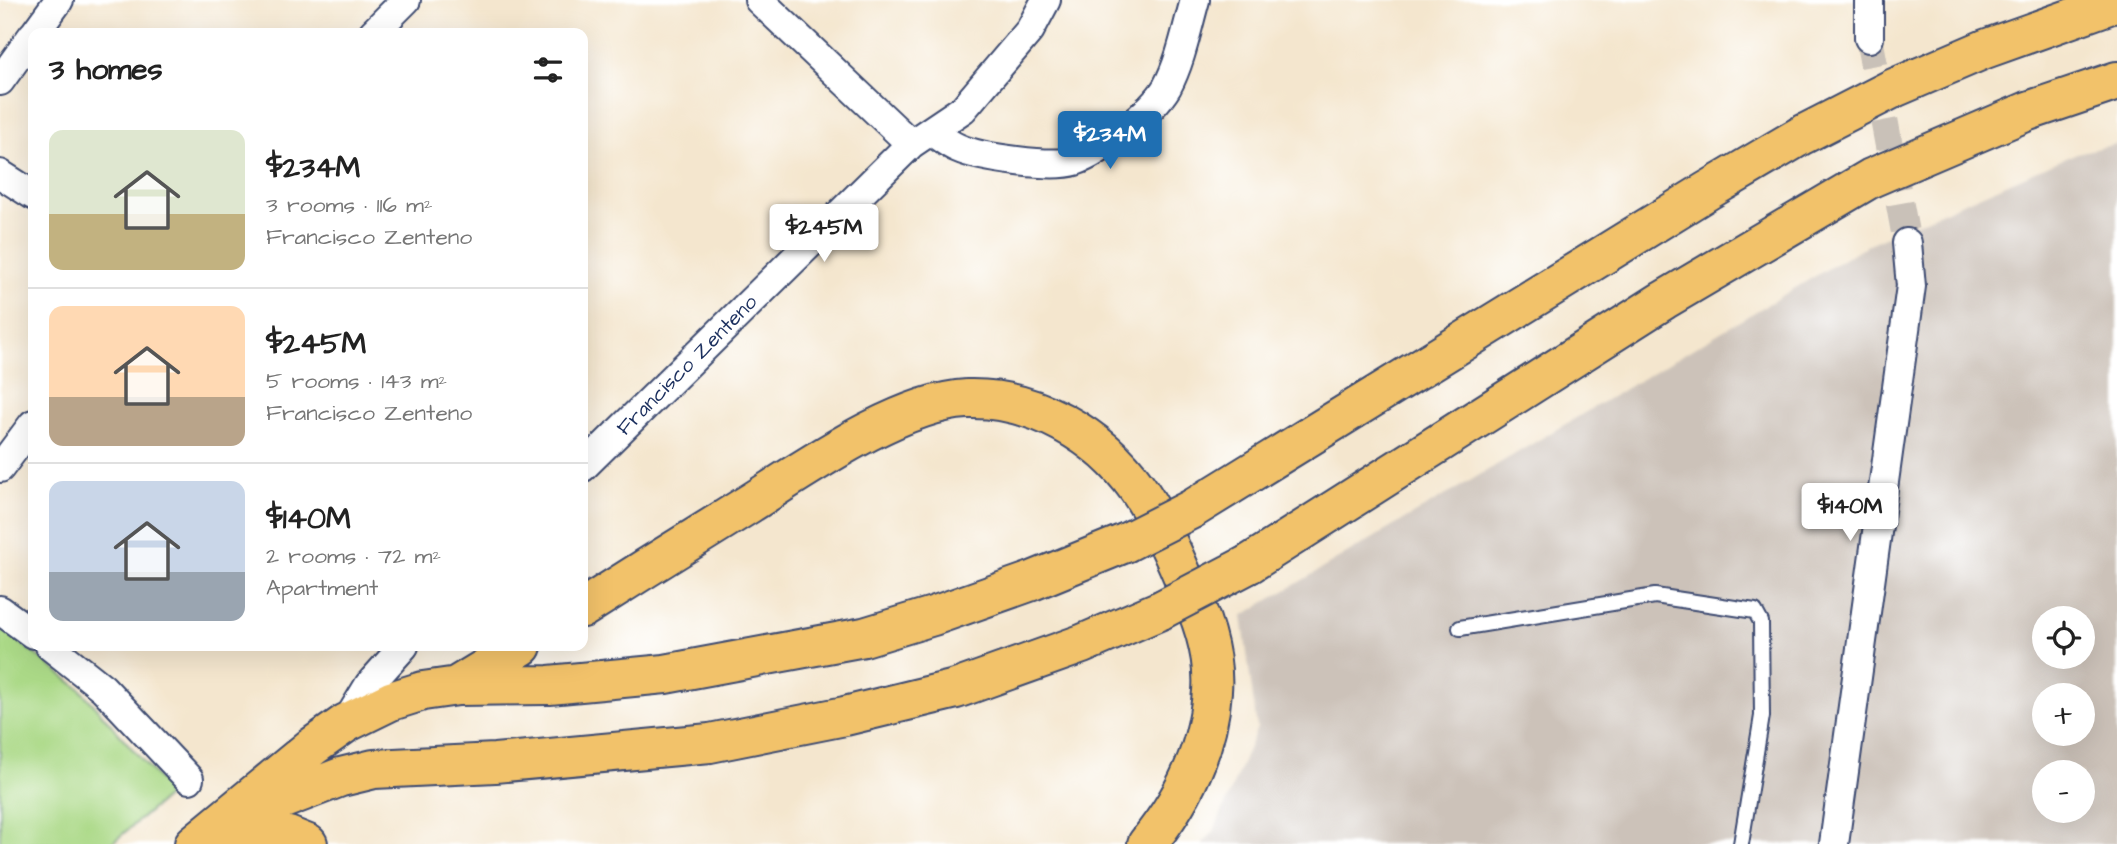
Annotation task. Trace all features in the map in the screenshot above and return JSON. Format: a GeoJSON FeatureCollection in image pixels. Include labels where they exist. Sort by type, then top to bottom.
{"type":"FeatureCollection","features":[{"type":"Feature","properties":{"kind":"main road"},"geometry":{"type":"LineString","coordinates":[[207,834],[312,747],[346,723],[391,701],[423,691],[457,686],[550,685],[665,674],[864,637],[1032,581],[1125,543],[1192,509],[1802,135],[1894,88],[1985,49],[2117,2]]}},
{"type":"Feature","properties":{"kind":"main road"},"geometry":{"type":"LineString","coordinates":[[207,834],[341,776],[374,769],[495,763],[710,743],[845,716],[956,689],[1082,645],[1161,610],[1249,564],[1664,300],[1871,178],[2028,111],[2117,81]]}},
{"type":"Feature","properties":{"kind":"main road"},"geometry":{"type":"LineString","coordinates":[[588,605],[785,481],[891,421],[930,405],[966,399],[1001,400],[1043,412],[1080,432],[1110,457],[1139,490],[1199,613],[1210,652],[1210,713],[1197,763],[1180,798],[1147,844]]}},
{"type":"Feature","properties":{"kind":"main road"},"geometry":{"type":"LineString","coordinates":[[457,686],[514,651]]}},
{"type":"Feature","properties":{"kind":"main road"},"geometry":{"type":"LineString","coordinates":[[207,834],[288,836],[308,844]]}},
{"type":"Feature","properties":{"kind":"street"},"geometry":{"type":"LineString","coordinates":[[38,28],[59,0]]}},
{"type":"Feature","properties":{"kind":"street"},"geometry":{"type":"LineString","coordinates":[[378,28],[406,0]]}},
{"type":"Feature","properties":{"kind":"street"},"geometry":{"type":"LineString","coordinates":[[759,0],[921,137],[974,154],[1051,164],[1074,161],[1097,149],[1138,119],[1166,88],[1183,45],[1195,0]]}},
{"type":"Feature","properties":{"kind":"street","name":"Francisco Zenteno"},"geometry":{"type":"LineString","coordinates":[[588,462],[921,137],[963,108],[1030,30],[1045,0]]}},
{"type":"Feature","properties":{"kind":"street"},"geometry":{"type":"LineString","coordinates":[[1869,0],[1869,38]]}},
{"type":"Feature","properties":{"kind":"street"},"geometry":{"type":"LineString","coordinates":[[0,81],[28,42]]}},
{"type":"Feature","properties":{"kind":"street"},"geometry":{"type":"LineString","coordinates":[[0,174],[28,192]]}},
{"type":"Feature","properties":{"kind":"street"},"geometry":{"type":"LineString","coordinates":[[1834,844],[1910,286],[1907,243]]}},
{"type":"Feature","properties":{"kind":"street"},"geometry":{"type":"LineString","coordinates":[[0,468],[28,431]]}},
{"type":"Feature","properties":{"kind":"street"},"geometry":{"type":"LineString","coordinates":[[0,610],[28,630]]}},
{"type":"Feature","properties":{"kind":"street"},"geometry":{"type":"LineString","coordinates":[[56,651],[103,688],[189,779]]}},
{"type":"Feature","properties":{"kind":"street"},"geometry":{"type":"LineString","coordinates":[[346,723],[369,685],[400,651]]}},
{"type":"Feature","properties":{"kind":"lane"},"geometry":{"type":"LineString","coordinates":[[1460,628],[1655,596],[1755,611],[1761,622],[1762,716],[1741,844]]}},
{"type":"Feature","properties":{"kind":"shaded area"},"geometry":{"type":"Polygon","coordinates":[[[2117,144],[2117,844],[1202,844],[1214,831],[1257,728],[1242,616],[1871,243],[2077,153],[2117,144]]]}},
{"type":"Feature","properties":{"kind":"green space"},"geometry":{"type":"Polygon","coordinates":[[[0,627],[80,689],[171,793],[111,844],[0,844],[0,627]]]}},
{"type":"Feature","properties":{"kind":"tunnel"},"geometry":{"type":"LineString","coordinates":[[1869,38],[1907,243]]}}]}
